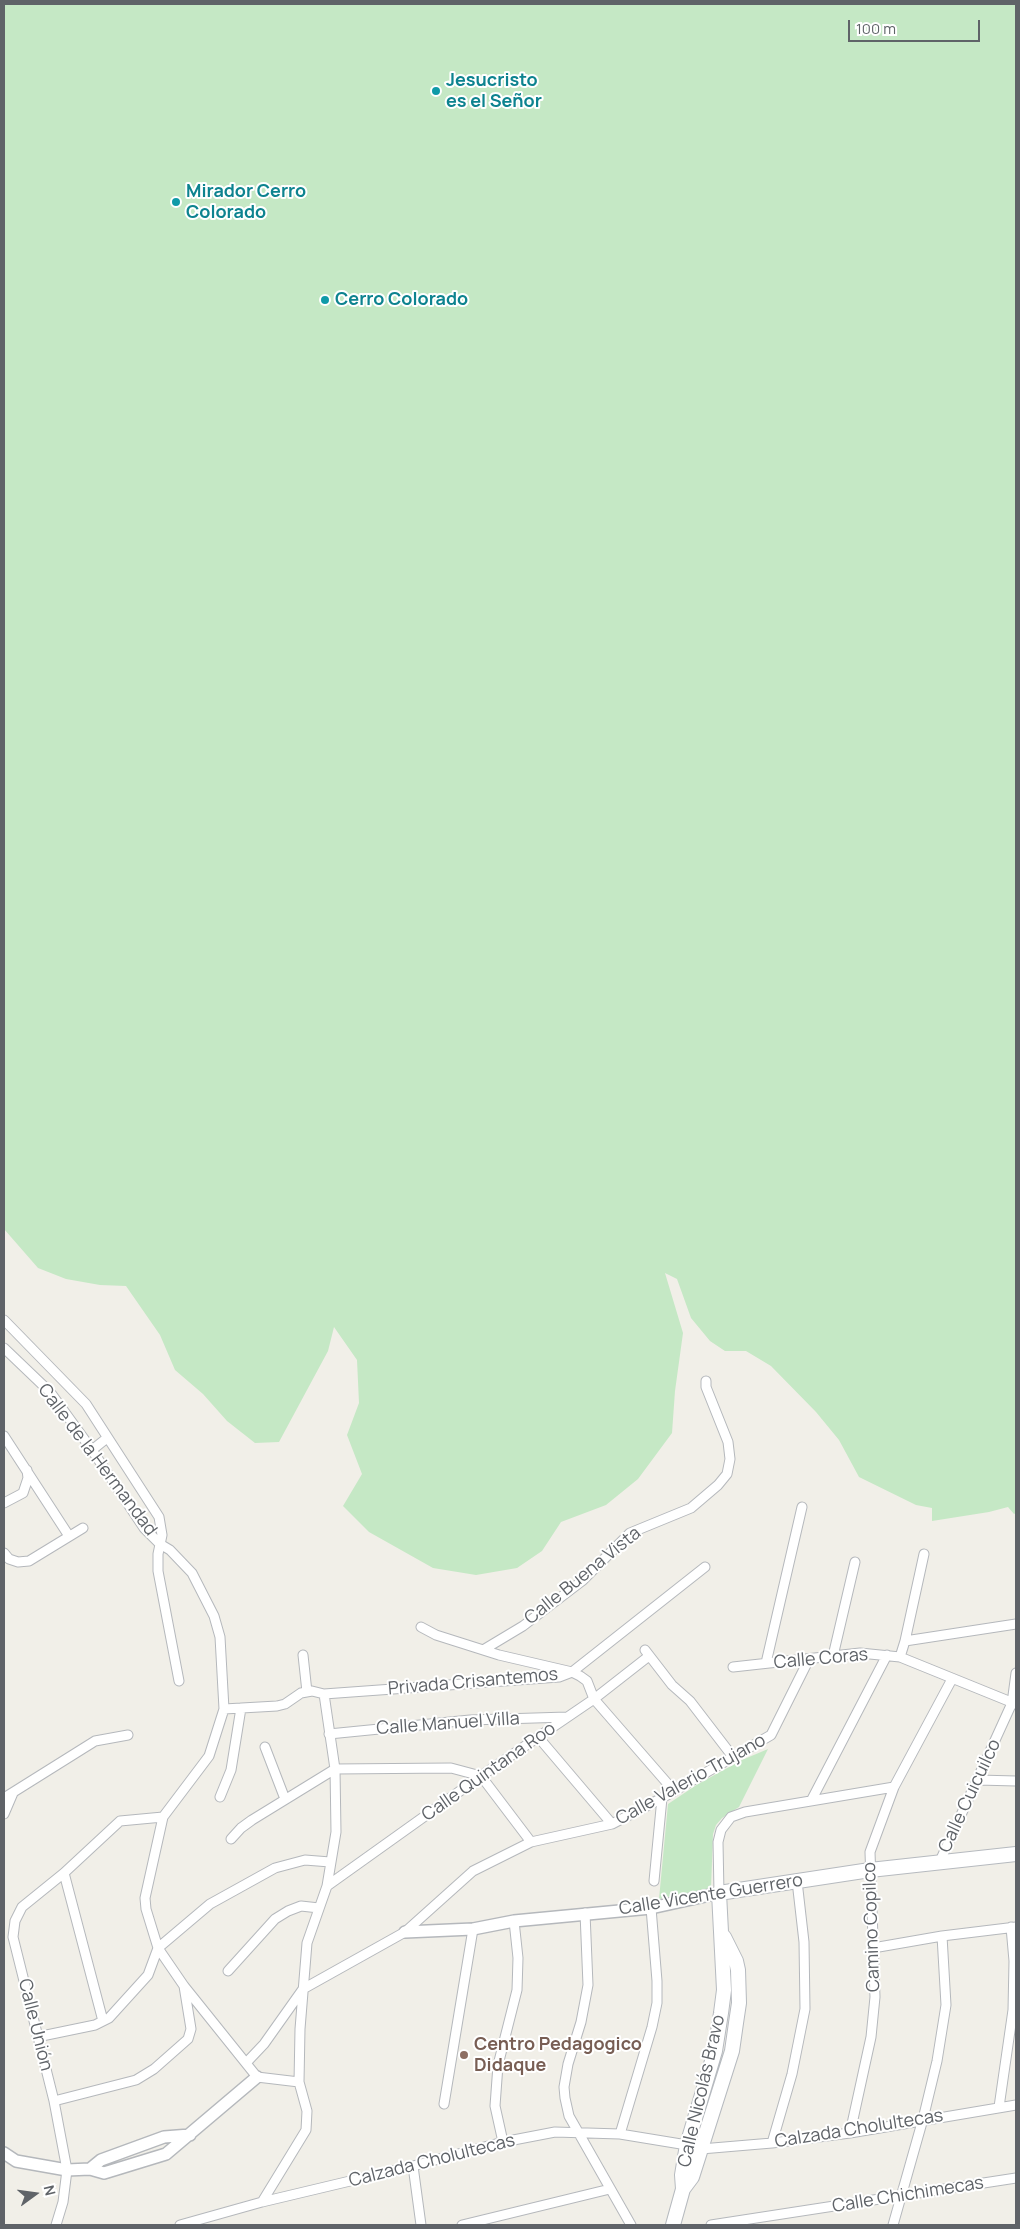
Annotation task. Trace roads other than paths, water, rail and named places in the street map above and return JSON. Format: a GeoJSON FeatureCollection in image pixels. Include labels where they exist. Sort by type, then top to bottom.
{"type":"FeatureCollection","features":[{"type":"Feature","properties":{"kind":"main road","name":"Calle Vicente Guerrero"},"geometry":{"type":"LineString","coordinates":[[719,1893],[870,1870],[1016,1854]]}},
{"type":"Feature","properties":{"kind":"main road","name":"Calle Nicolás Bravo"},"geometry":{"type":"LineString","coordinates":[[673,2225],[683,2189],[682,2175],[687,2146],[715,2051],[721,2013],[724,1990],[723,1934],[719,1893]]}},
{"type":"Feature","properties":{"kind":"main road","name":"Calle Nicolás Bravo"},"geometry":{"type":"LineString","coordinates":[[683,2189],[692,2177],[732,2051],[739,2003],[736,1961],[723,1934]]}},
{"type":"Feature","properties":{"kind":"street"},"geometry":{"type":"LineString","coordinates":[[4,1320],[86,1404],[159,1517],[162,1526],[158,1554],[158,1571],[179,1682]]}},
{"type":"Feature","properties":{"kind":"street","name":"Calle de la Hermandad"},"geometry":{"type":"LineString","coordinates":[[4,1348],[50,1392],[92,1450],[144,1528],[160,1544],[170,1550],[192,1573],[214,1616],[220,1637],[224,1709]]}},
{"type":"Feature","properties":{"kind":"street","name":"Calle Buena Vista"},"geometry":{"type":"LineString","coordinates":[[483,1650],[523,1626],[582,1581],[630,1533],[691,1508],[718,1485],[726,1474],[730,1460],[728,1442],[706,1388],[706,1381]]}},
{"type":"Feature","properties":{"kind":"street"},"geometry":{"type":"LineString","coordinates":[[4,1436],[69,1536]]}},
{"type":"Feature","properties":{"kind":"street"},"geometry":{"type":"LineString","coordinates":[[92,1450],[107,1438]]}},
{"type":"Feature","properties":{"kind":"street"},"geometry":{"type":"LineString","coordinates":[[4,1503],[24,1493],[28,1478],[27,1470]]}},
{"type":"Feature","properties":{"kind":"street"},"geometry":{"type":"LineString","coordinates":[[766,1663],[802,1507]]}},
{"type":"Feature","properties":{"kind":"street"},"geometry":{"type":"LineString","coordinates":[[7,1556],[18,1562],[29,1561],[83,1528]]}},
{"type":"Feature","properties":{"kind":"street"},"geometry":{"type":"LineString","coordinates":[[900,1657],[924,1554]]}},
{"type":"Feature","properties":{"kind":"street"},"geometry":{"type":"LineString","coordinates":[[833,1656],[855,1562]]}},
{"type":"Feature","properties":{"kind":"street","name":"Privada Crisantemos"},"geometry":{"type":"LineString","coordinates":[[324,1694],[551,1679],[572,1672],[705,1566]]}},
{"type":"Feature","properties":{"kind":"street"},"geometry":{"type":"LineString","coordinates":[[905,1641],[1016,1624]]}},
{"type":"Feature","properties":{"kind":"street"},"geometry":{"type":"LineString","coordinates":[[421,1627],[436,1635],[518,1661],[572,1672],[587,1681],[594,1699],[674,1791]]}},
{"type":"Feature","properties":{"kind":"street","name":"Calle Quintana Roo"},"geometry":{"type":"LineString","coordinates":[[327,1886],[481,1776],[594,1699],[647,1653],[672,1685],[690,1701],[733,1756]]}},
{"type":"Feature","properties":{"kind":"street","name":"Calle Coras"},"geometry":{"type":"LineString","coordinates":[[733,1667],[860,1653],[887,1655],[900,1657],[1014,1704]]}},
{"type":"Feature","properties":{"kind":"street"},"geometry":{"type":"LineString","coordinates":[[303,1655],[306,1692]]}},
{"type":"Feature","properties":{"kind":"street"},"geometry":{"type":"LineString","coordinates":[[811,1801],[887,1655]]}},
{"type":"Feature","properties":{"kind":"street","name":"Calle Valerio Trujano"},"geometry":{"type":"LineString","coordinates":[[303,1989],[405,1932],[472,1871],[531,1842],[612,1824],[662,1798],[771,1735],[808,1659]]}},
{"type":"Feature","properties":{"kind":"street","name":"Calle Cuicuilco"},"geometry":{"type":"LineString","coordinates":[[940,1861],[1014,1704],[1016,1673]]}},
{"type":"Feature","properties":{"kind":"street","name":"Camino Copilco"},"geometry":{"type":"LineString","coordinates":[[850,2132],[874,2015],[875,1977],[870,1852],[894,1787],[952,1679]]}},
{"type":"Feature","properties":{"kind":"street"},"geometry":{"type":"LineString","coordinates":[[262,2202],[306,2130],[307,2111],[299,2082],[307,1943],[327,1886],[336,1832],[335,1769],[324,1694],[312,1690],[285,1704],[270,1707],[224,1709],[209,1756],[163,1817],[145,1898],[146,1910],[158,1948],[184,1986],[257,2077],[299,2082]]}},
{"type":"Feature","properties":{"kind":"street"},"geometry":{"type":"LineString","coordinates":[[220,1797],[231,1770],[241,1708]]}},
{"type":"Feature","properties":{"kind":"street","name":"Calle Manuel Villa"},"geometry":{"type":"LineString","coordinates":[[329,1734],[470,1720],[567,1717]]}},
{"type":"Feature","properties":{"kind":"street"},"geometry":{"type":"LineString","coordinates":[[4,1798],[95,1741],[128,1735]]}},
{"type":"Feature","properties":{"kind":"street","name":"Calle Manuel Villa"},"geometry":{"type":"LineString","coordinates":[[539,1738],[612,1824]]}},
{"type":"Feature","properties":{"kind":"street"},"geometry":{"type":"LineString","coordinates":[[265,1746],[285,1799]]}},
{"type":"Feature","properties":{"kind":"street"},"geometry":{"type":"LineString","coordinates":[[231,1839],[241,1828],[335,1769],[451,1768],[481,1776],[531,1842]]}},
{"type":"Feature","properties":{"kind":"street"},"geometry":{"type":"LineString","coordinates":[[978,1780],[1016,1781]]}},
{"type":"Feature","properties":{"kind":"street"},"geometry":{"type":"LineString","coordinates":[[811,1801],[894,1787]]}},
{"type":"Feature","properties":{"kind":"street"},"geometry":{"type":"LineString","coordinates":[[4,1814],[13,1792]]}},
{"type":"Feature","properties":{"kind":"street"},"geometry":{"type":"LineString","coordinates":[[654,1881],[662,1798]]}},
{"type":"Feature","properties":{"kind":"street","name":"Calle Nicolás Bravo"},"geometry":{"type":"LineString","coordinates":[[719,1893],[718,1848],[721,1830],[732,1817],[745,1812],[811,1801]]}},
{"type":"Feature","properties":{"kind":"street","name":"Calle Unión"},"geometry":{"type":"LineString","coordinates":[[56,2225],[63,2202],[66,2170],[54,2101],[13,1938],[15,1921],[22,1907],[64,1873],[120,1821],[163,1817]]}},
{"type":"Feature","properties":{"kind":"street"},"geometry":{"type":"LineString","coordinates":[[37,2037],[103,2022],[109,2018],[148,1975],[158,1948],[210,1904],[275,1868],[305,1860],[330,1862]]}},
{"type":"Feature","properties":{"kind":"street"},"geometry":{"type":"LineString","coordinates":[[64,1873],[103,2022]]}},
{"type":"Feature","properties":{"kind":"street"},"geometry":{"type":"LineString","coordinates":[[772,2142],[792,2074],[806,2009],[804,1942],[797,1881]]}},
{"type":"Feature","properties":{"kind":"street","name":"Calle Vicente Guerrero"},"geometry":{"type":"LineString","coordinates":[[405,1932],[473,1929],[514,1921],[650,1908],[719,1893]]}},
{"type":"Feature","properties":{"kind":"street"},"geometry":{"type":"LineString","coordinates":[[228,1971],[275,1919],[301,1906],[319,1908]]}},
{"type":"Feature","properties":{"kind":"street"},"geometry":{"type":"LineString","coordinates":[[620,2134],[652,2027],[657,2003],[657,1981],[650,1908]]}},
{"type":"Feature","properties":{"kind":"street"},"geometry":{"type":"LineString","coordinates":[[585,1913],[588,1985],[581,2022],[568,2064],[564,2087],[569,2116],[631,2225]]}},
{"type":"Feature","properties":{"kind":"street"},"geometry":{"type":"LineString","coordinates":[[503,2142],[496,2098],[498,2065],[517,1990],[518,1958],[514,1921]]}},
{"type":"Feature","properties":{"kind":"street"},"geometry":{"type":"LineString","coordinates":[[873,1948],[942,1936],[1014,1927],[1014,2010],[999,2107]]}},
{"type":"Feature","properties":{"kind":"street"},"geometry":{"type":"LineString","coordinates":[[444,2104],[473,1929]]}},
{"type":"Feature","properties":{"kind":"street"},"geometry":{"type":"LineString","coordinates":[[892,2225],[923,2119],[937,2061],[946,2005],[942,1936]]}},
{"type":"Feature","properties":{"kind":"street"},"geometry":{"type":"LineString","coordinates":[[54,2101],[136,2080],[154,2069],[188,2039],[191,2029],[184,1986]]}},
{"type":"Feature","properties":{"kind":"street"},"geometry":{"type":"LineString","coordinates":[[246,2063],[264,2044],[303,1989]]}},
{"type":"Feature","properties":{"kind":"street"},"geometry":{"type":"LineString","coordinates":[[4,2153],[16,2161],[66,2170],[90,2169],[104,2173],[166,2154],[257,2077]]}},
{"type":"Feature","properties":{"kind":"street","name":"Calzada Cholultecas"},"geometry":{"type":"LineString","coordinates":[[701,2149],[850,2132],[1016,2105]]}},
{"type":"Feature","properties":{"kind":"street","name":"Calzada Cholultecas"},"geometry":{"type":"LineString","coordinates":[[180,2225],[262,2202],[413,2166],[503,2142],[555,2132],[620,2134],[687,2146]]}},
{"type":"Feature","properties":{"kind":"street"},"geometry":{"type":"LineString","coordinates":[[90,2169],[101,2160],[164,2137],[190,2135]]}},
{"type":"Feature","properties":{"kind":"street"},"geometry":{"type":"LineString","coordinates":[[413,2166],[421,2225]]}},
{"type":"Feature","properties":{"kind":"street","name":"Calle Chichimecas"},"geometry":{"type":"LineString","coordinates":[[711,2225],[1016,2178]]}},
{"type":"Feature","properties":{"kind":"street"},"geometry":{"type":"LineString","coordinates":[[462,2225],[610,2189]]}},
{"type":"Feature","properties":{"kind":"place","name":"Jesucristo es el Señor"},"geometry":{"type":"Point","coordinates":[436,91]}},
{"type":"Feature","properties":{"kind":"place","name":"Mirador Cerro Colorado"},"geometry":{"type":"Point","coordinates":[176,202]}},
{"type":"Feature","properties":{"kind":"place","name":"Cerro Colorado"},"geometry":{"type":"Point","coordinates":[325,300]}},
{"type":"Feature","properties":{"kind":"place","name":"Centro Pedagogico Didaque"},"geometry":{"type":"Point","coordinates":[464,2055]}}]}
